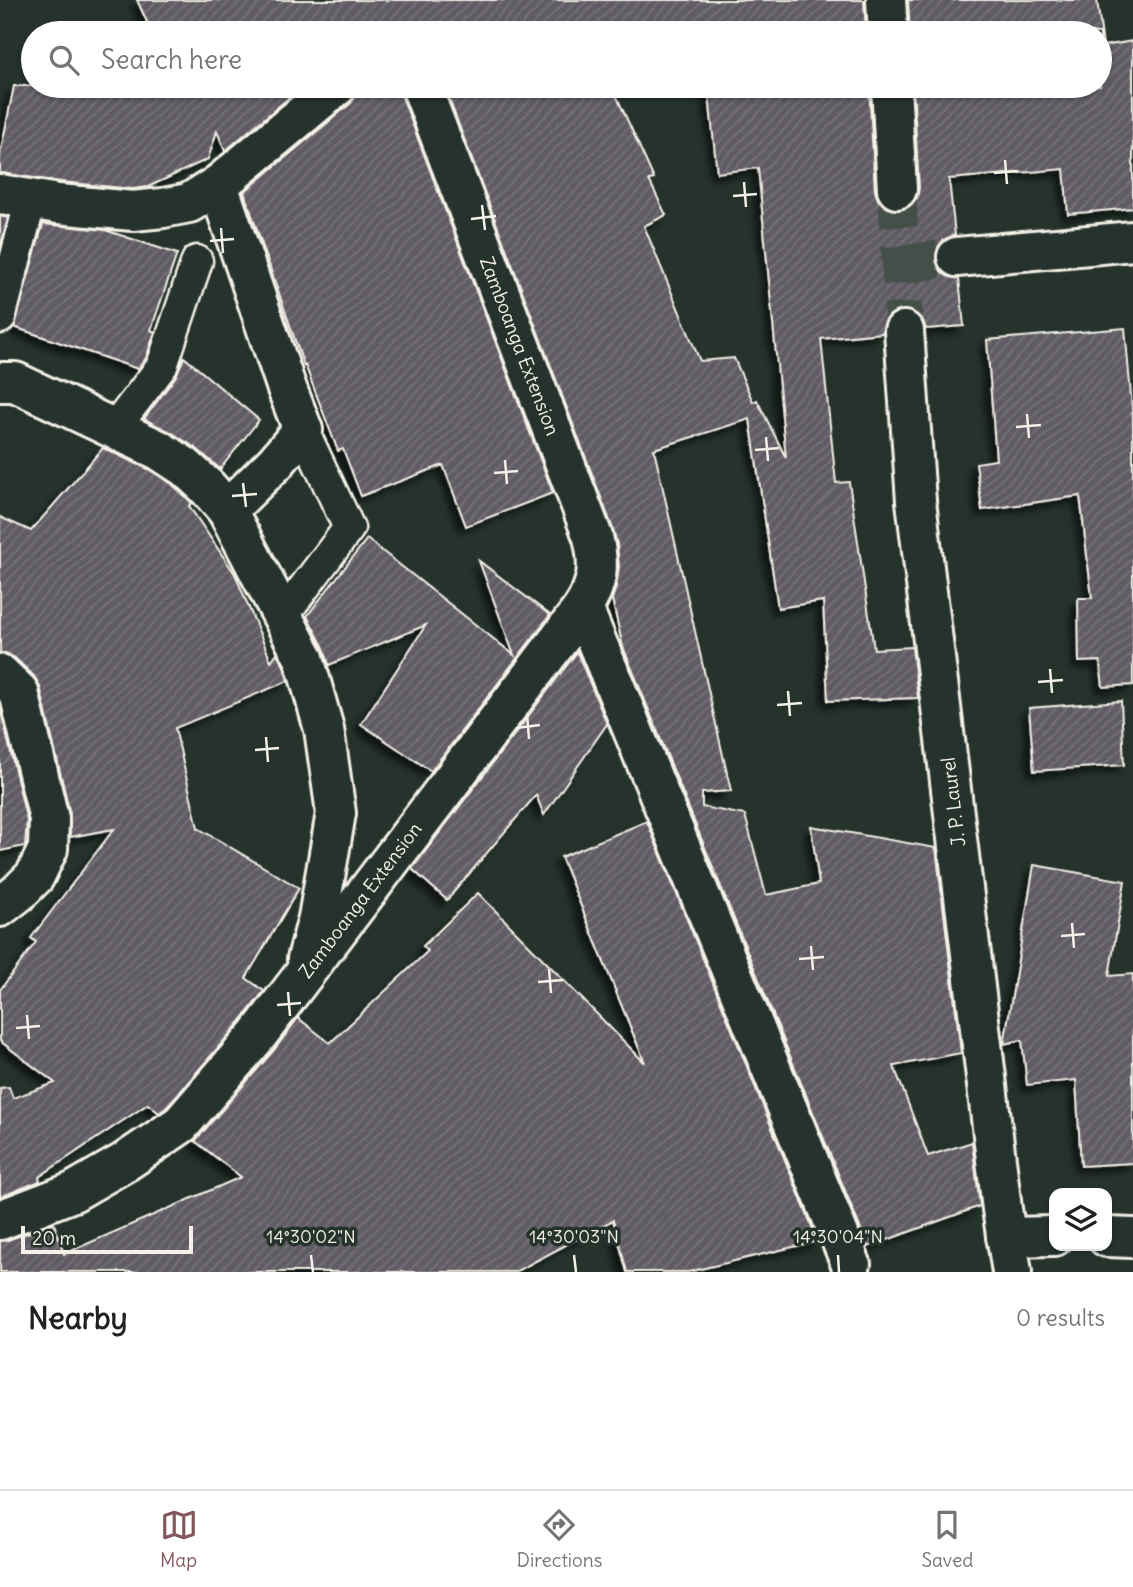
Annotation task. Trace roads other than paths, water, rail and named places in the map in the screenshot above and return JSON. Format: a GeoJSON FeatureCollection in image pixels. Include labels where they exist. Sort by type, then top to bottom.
{"type":"FeatureCollection","features":[{"type":"Feature","properties":{"kind":"street"},"geometry":{"type":"LineString","coordinates":[[886,0],[887,21]]}},
{"type":"Feature","properties":{"kind":"street"},"geometry":{"type":"LineString","coordinates":[[16,196],[58,204],[133,211],[189,203],[218,185],[323,98]]}},
{"type":"Feature","properties":{"kind":"street","name":"Zamboanga Extension"},"geometry":{"type":"LineString","coordinates":[[0,1220],[73,1192],[125,1162],[181,1124],[257,1037],[593,592],[597,554],[593,537],[426,98]]}},
{"type":"Feature","properties":{"kind":"street"},"geometry":{"type":"LineString","coordinates":[[892,98],[897,189]]}},
{"type":"Feature","properties":{"kind":"street"},"geometry":{"type":"LineString","coordinates":[[218,185],[303,430],[275,463],[227,510]]}},
{"type":"Feature","properties":{"kind":"street"},"geometry":{"type":"LineString","coordinates":[[957,257],[1133,241]]}},
{"type":"Feature","properties":{"kind":"street","name":"J. P. Laurel"},"geometry":{"type":"LineString","coordinates":[[904,331],[916,500],[1009,1254]]}},
{"type":"Feature","properties":{"kind":"street"},"geometry":{"type":"LineString","coordinates":[[0,382],[15,382],[159,450],[185,467],[207,487],[227,510],[304,659],[324,729],[336,813],[318,918],[302,978]]}},
{"type":"Feature","properties":{"kind":"street"},"geometry":{"type":"LineString","coordinates":[[583,608],[851,1264]]}},
{"type":"Feature","properties":{"kind":"street"},"geometry":{"type":"LineString","coordinates":[[0,674],[19,692],[49,819],[48,849],[35,876],[0,908]]}},
{"type":"Feature","properties":{"kind":"street"},"geometry":{"type":"LineString","coordinates":[[1112,1237],[1133,1238]]}},
{"type":"Feature","properties":{"kind":"street"},"geometry":{"type":"LineString","coordinates":[[1009,1254],[1049,1238]]}},
{"type":"Feature","properties":{"kind":"lane"},"geometry":{"type":"LineString","coordinates":[[0,318],[16,196]]}},
{"type":"Feature","properties":{"kind":"lane"},"geometry":{"type":"LineString","coordinates":[[114,429],[162,366],[197,261]]}},
{"type":"Feature","properties":{"kind":"lane"},"geometry":{"type":"LineString","coordinates":[[282,617],[349,528],[303,430]]}},
{"type":"Feature","properties":{"kind":"tunnel"},"geometry":{"type":"LineString","coordinates":[[897,189],[904,331]]}},
{"type":"Feature","properties":{"kind":"tunnel"},"geometry":{"type":"LineString","coordinates":[[901,264],[957,257]]}}]}
